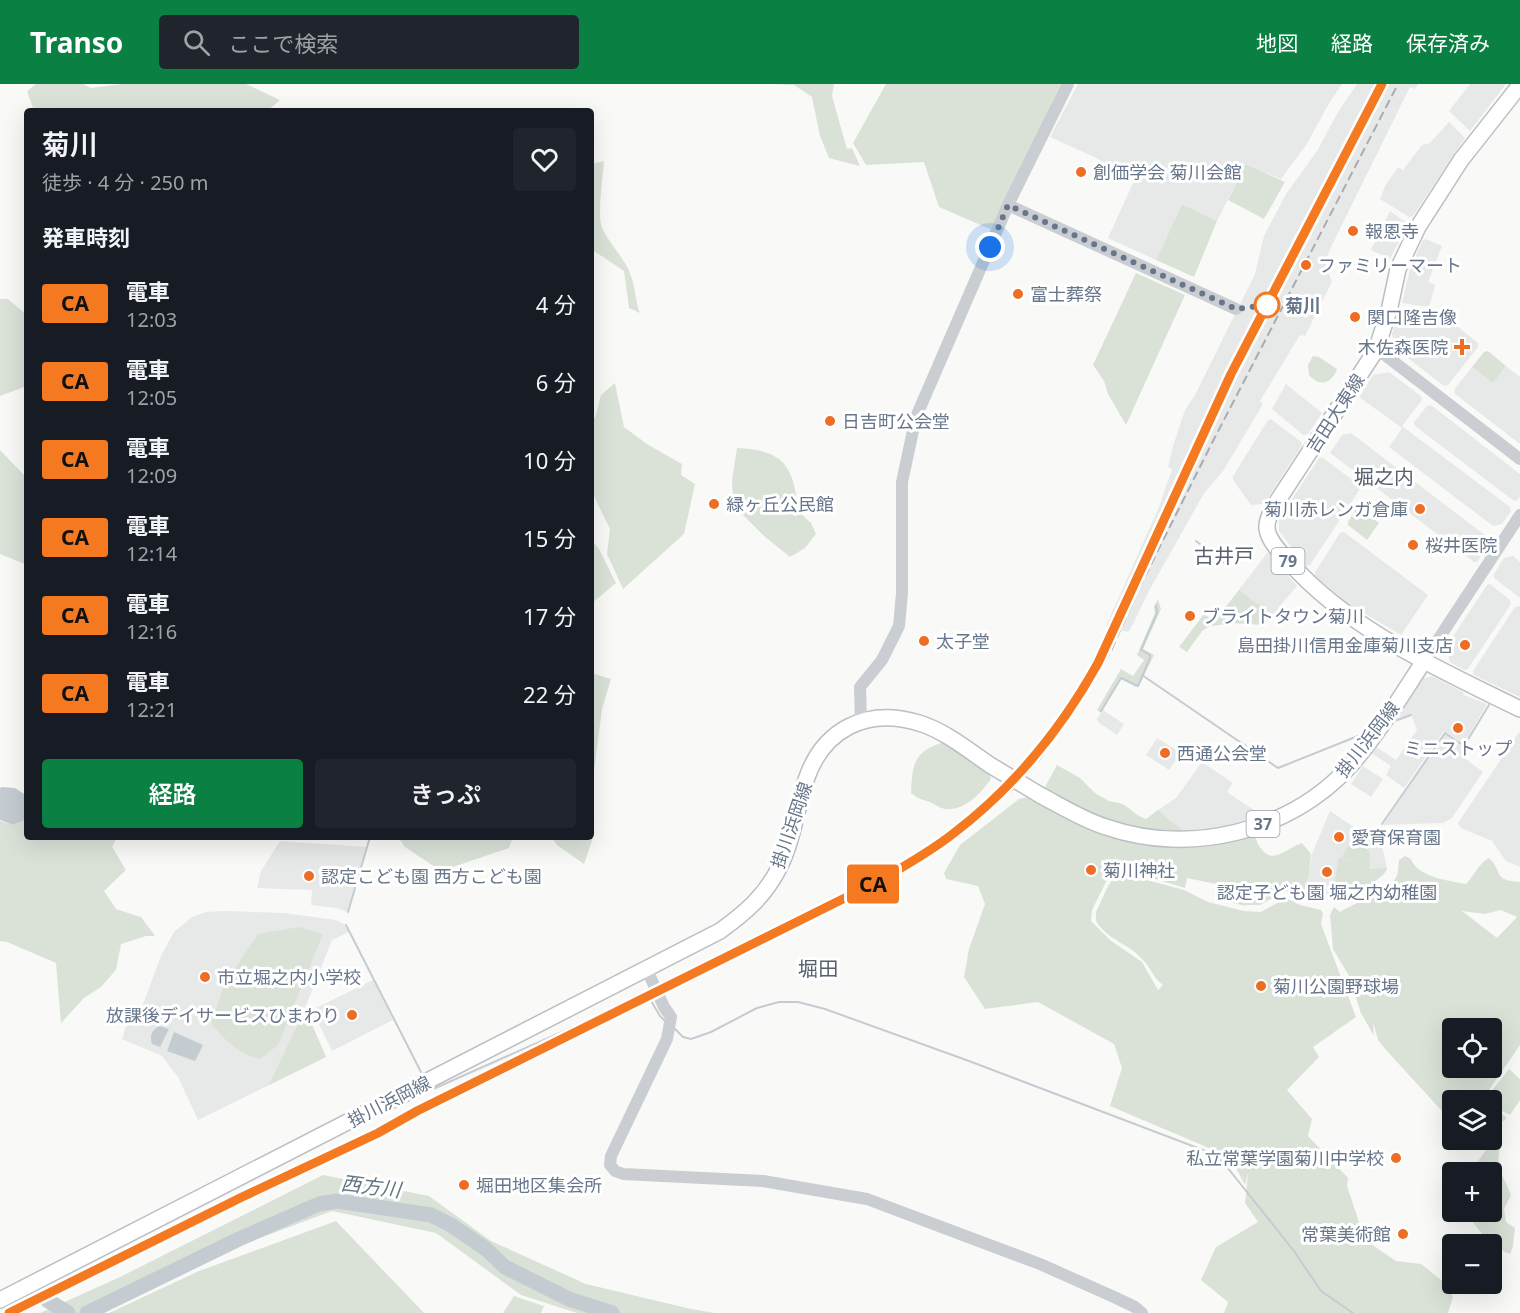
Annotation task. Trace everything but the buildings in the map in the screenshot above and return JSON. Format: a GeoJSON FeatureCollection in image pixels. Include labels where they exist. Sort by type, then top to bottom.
{"type":"FeatureCollection","features":[{"type":"Feature","properties":{"kind":"main road","name":"吉田大東線"},"geometry":{"type":"LineString","coordinates":[[1424,661],[1379,636],[1323,597],[1282,555],[1267,531],[1268,522],[1273,507],[1376,350],[1389,311],[1398,269],[1418,227],[1461,160],[1520,85]]}},
{"type":"Feature","properties":{"kind":"main road","name":"掛川浜岡線"},"geometry":{"type":"LineString","coordinates":[[0,1300],[720,931],[757,902],[780,867],[806,779],[815,759],[838,733],[861,720],[897,719],[919,723],[953,740],[1040,795],[1102,826],[1145,836],[1195,839],[1256,827],[1299,807],[1333,782],[1365,747],[1424,661]]}},
{"type":"Feature","properties":{"kind":"main road"},"geometry":{"type":"LineString","coordinates":[[1424,661],[1520,709]]}},
{"type":"Feature","properties":{"kind":"street"},"geometry":{"type":"LineString","coordinates":[[861,720],[860,687],[882,660],[899,626],[902,593],[902,482],[916,417],[1008,205],[1068,84]]}},
{"type":"Feature","properties":{"kind":"street"},"geometry":{"type":"LineString","coordinates":[[1008,205],[1236,309]]}},
{"type":"Feature","properties":{"kind":"street"},"geometry":{"type":"LineString","coordinates":[[1376,350],[1520,459]]}},
{"type":"Feature","properties":{"kind":"street"},"geometry":{"type":"LineString","coordinates":[[1424,661],[1520,515]]}},
{"type":"Feature","properties":{"kind":"street"},"geometry":{"type":"LineString","coordinates":[[647,970],[671,1022],[667,1039],[610,1156],[610,1165],[615,1172],[763,1181],[867,1199],[1040,1263],[1125,1302],[1142,1313]]}},
{"type":"Feature","properties":{"kind":"shaded area"},"geometry":{"type":"Polygon","coordinates":[[[36,84],[83,84],[91,88],[121,84],[246,84],[280,100],[271,108],[33,108],[27,91],[36,84]]]}},
{"type":"Feature","properties":{"kind":"shaded area"},"geometry":{"type":"Polygon","coordinates":[[[774,84],[834,84],[832,96],[847,149],[852,148],[860,166],[829,158],[820,136],[812,97],[794,85],[774,84]]]}},
{"type":"Feature","properties":{"kind":"shaded area"},"geometry":{"type":"Polygon","coordinates":[[[886,84],[1061,84],[992,230],[939,207],[924,162],[866,165],[853,143],[886,84]]]}},
{"type":"Feature","properties":{"kind":"shaded area"},"geometry":{"type":"Polygon","coordinates":[[[1078,84],[1342,84],[1307,144],[1281,179],[1246,164],[1217,221],[1182,204],[1156,260],[1108,238],[1135,179],[1050,137],[1078,84]]]}},
{"type":"Feature","properties":{"kind":"shaded area"},"geometry":{"type":"Polygon","coordinates":[[[1357,84],[1418,84],[1415,89],[1410,87],[1330,249],[1325,262],[1332,282],[1305,336],[1300,335],[1260,401],[1263,404],[1223,471],[1203,495],[1149,591],[1130,630],[1127,632],[1106,626],[1159,507],[1172,469],[1168,467],[1185,410],[1195,395],[1255,274],[1264,236],[1286,194],[1317,151],[1338,112],[1357,84]]]}},
{"type":"Feature","properties":{"kind":"shaded area"},"geometry":{"type":"Polygon","coordinates":[[[1470,84],[1506,84],[1470,131],[1449,111],[1470,84]]]}},
{"type":"Feature","properties":{"kind":"shaded area"},"geometry":{"type":"Polygon","coordinates":[[[1449,122],[1465,138],[1413,216],[1409,217],[1380,199],[1385,186],[1398,167],[1403,170],[1422,145],[1430,143],[1449,122]]]}},
{"type":"Feature","properties":{"kind":"shaded area"},"geometry":{"type":"Polygon","coordinates":[[[604,161],[600,205],[602,228],[628,269],[640,313],[629,308],[624,271],[594,251],[594,163],[604,161]]]}},
{"type":"Feature","properties":{"kind":"shaded area"},"geometry":{"type":"Polygon","coordinates":[[[1246,164],[1285,182],[1264,219],[1228,200],[1246,164]]]}},
{"type":"Feature","properties":{"kind":"shaded area"},"geometry":{"type":"Polygon","coordinates":[[[1182,204],[1217,221],[1194,277],[1156,260],[1182,204]]]}},
{"type":"Feature","properties":{"kind":"shaded area"},"geometry":{"type":"Polygon","coordinates":[[[1390,211],[1408,224],[1390,259],[1371,250],[1390,211]]]}},
{"type":"Feature","properties":{"kind":"shaded area"},"geometry":{"type":"Polygon","coordinates":[[[1426,239],[1442,246],[1428,282],[1435,285],[1429,307],[1402,303],[1410,269],[1423,240],[1426,239]]]}},
{"type":"Feature","properties":{"kind":"shaded area"},"geometry":{"type":"Polygon","coordinates":[[[1136,273],[1185,295],[1126,425],[1108,394],[1104,381],[1093,365],[1136,273]]]}},
{"type":"Feature","properties":{"kind":"shaded area"},"geometry":{"type":"Polygon","coordinates":[[[0,299],[8,299],[24,312],[24,387],[0,396],[0,299]]]}},
{"type":"Feature","properties":{"kind":"shaded area"},"geometry":{"type":"Polygon","coordinates":[[[1401,308],[1442,314],[1478,343],[1478,347],[1448,385],[1444,386],[1396,349],[1392,334],[1401,308]]]}},
{"type":"Feature","properties":{"kind":"shaded area"},"geometry":{"type":"Polygon","coordinates":[[[1488,351],[1506,366],[1493,383],[1472,367],[1484,352],[1488,351]]]}},
{"type":"Feature","properties":{"kind":"shaded area"},"geometry":{"type":"Polygon","coordinates":[[[1313,356],[1319,357],[1337,369],[1329,381],[1317,381],[1309,375],[1308,365],[1313,356]]]}},
{"type":"Feature","properties":{"kind":"shaded area"},"geometry":{"type":"Polygon","coordinates":[[[1506,366],[1520,377],[1520,444],[1455,394],[1454,390],[1472,367],[1493,383],[1506,366]]]}},
{"type":"Feature","properties":{"kind":"shaded area"},"geometry":{"type":"Polygon","coordinates":[[[1389,372],[1421,396],[1422,400],[1402,426],[1510,507],[1511,511],[1502,524],[1493,526],[1389,447],[1402,428],[1359,397],[1373,375],[1389,372]]]}},
{"type":"Feature","properties":{"kind":"shaded area"},"geometry":{"type":"Polygon","coordinates":[[[615,383],[624,427],[647,444],[682,464],[681,475],[695,484],[684,534],[623,589],[607,554],[610,529],[594,496],[594,418],[601,395],[615,383]]]}},
{"type":"Feature","properties":{"kind":"shaded area"},"geometry":{"type":"Polygon","coordinates":[[[1286,384],[1322,413],[1308,434],[1303,435],[1272,409],[1286,384]]]}},
{"type":"Feature","properties":{"kind":"shaded area"},"geometry":{"type":"Polygon","coordinates":[[[1431,405],[1520,474],[1518,500],[1514,501],[1415,426],[1414,422],[1427,406],[1431,405]]]}},
{"type":"Feature","properties":{"kind":"shaded area"},"geometry":{"type":"Polygon","coordinates":[[[1271,419],[1302,445],[1264,504],[1251,505],[1233,480],[1233,476],[1268,420],[1271,419]]]}},
{"type":"Feature","properties":{"kind":"shaded area"},"geometry":{"type":"Polygon","coordinates":[[[1351,433],[1486,536],[1488,545],[1477,562],[1330,453],[1342,435],[1351,433]]]}},
{"type":"Feature","properties":{"kind":"shaded area"},"geometry":{"type":"Polygon","coordinates":[[[737,448],[766,452],[784,463],[789,472],[798,511],[811,523],[816,534],[805,548],[790,557],[764,536],[739,511],[733,499],[732,480],[737,448]]]}},
{"type":"Feature","properties":{"kind":"shaded area"},"geometry":{"type":"Polygon","coordinates":[[[0,450],[24,475],[24,564],[0,554],[0,450]]]}},
{"type":"Feature","properties":{"kind":"shaded area"},"geometry":{"type":"Polygon","coordinates":[[[1322,457],[1359,485],[1360,489],[1310,565],[1306,566],[1279,531],[1279,519],[1319,458],[1322,457]]]}},
{"type":"Feature","properties":{"kind":"shaded area"},"geometry":{"type":"Polygon","coordinates":[[[1357,507],[1379,523],[1367,540],[1348,525],[1357,507]]]}},
{"type":"Feature","properties":{"kind":"shaded area"},"geometry":{"type":"Polygon","coordinates":[[[1344,532],[1428,595],[1401,635],[1347,603],[1315,576],[1315,572],[1340,533],[1344,532]]]}},
{"type":"Feature","properties":{"kind":"shaded area"},"geometry":{"type":"Polygon","coordinates":[[[594,543],[599,549],[616,583],[594,601],[594,543]]]}},
{"type":"Feature","properties":{"kind":"shaded area"},"geometry":{"type":"Polygon","coordinates":[[[1268,552],[1297,586],[1264,625],[1234,623],[1211,626],[1268,552]]]}},
{"type":"Feature","properties":{"kind":"shaded area"},"geometry":{"type":"Polygon","coordinates":[[[1513,556],[1520,562],[1520,598],[1494,578],[1504,558],[1513,556]]]}},
{"type":"Feature","properties":{"kind":"shaded area"},"geometry":{"type":"Polygon","coordinates":[[[1490,584],[1510,600],[1511,604],[1468,669],[1464,670],[1450,662],[1446,647],[1487,585],[1490,584]]]}},
{"type":"Feature","properties":{"kind":"shaded area"},"geometry":{"type":"Polygon","coordinates":[[[1239,590],[1272,615],[1264,625],[1233,623],[1211,626],[1239,590]]]}},
{"type":"Feature","properties":{"kind":"shaded area"},"geometry":{"type":"Polygon","coordinates":[[[1158,599],[1161,609],[1143,649],[1154,655],[1139,686],[1136,687],[1121,679],[1101,713],[1097,710],[1121,669],[1133,676],[1144,660],[1137,655],[1155,613],[1154,607],[1158,599]]]}},
{"type":"Feature","properties":{"kind":"shaded area"},"geometry":{"type":"Polygon","coordinates":[[[1519,606],[1520,697],[1474,675],[1473,671],[1515,607],[1519,606]]]}},
{"type":"Feature","properties":{"kind":"shaded area"},"geometry":{"type":"Polygon","coordinates":[[[1204,614],[1211,619],[1207,624],[1210,626],[1203,630],[1187,652],[1179,647],[1204,614]]]}},
{"type":"Feature","properties":{"kind":"shaded area"},"geometry":{"type":"Polygon","coordinates":[[[594,674],[611,679],[602,709],[594,771],[594,674]]]}},
{"type":"Feature","properties":{"kind":"shaded area"},"geometry":{"type":"Polygon","coordinates":[[[1432,676],[1463,692],[1464,695],[1487,704],[1464,744],[1444,731],[1404,788],[1386,775],[1391,766],[1371,753],[1375,746],[1396,760],[1417,730],[1411,714],[1393,720],[1422,679],[1432,676]]]}},
{"type":"Feature","properties":{"kind":"shaded area"},"geometry":{"type":"Polygon","coordinates":[[[1103,710],[1124,724],[1117,735],[1098,722],[1097,719],[1103,710]]]}},
{"type":"Feature","properties":{"kind":"shaded area"},"geometry":{"type":"Polygon","coordinates":[[[1520,731],[1520,867],[1506,861],[1492,841],[1461,828],[1458,823],[1520,731]]]}},
{"type":"Feature","properties":{"kind":"shaded area"},"geometry":{"type":"Polygon","coordinates":[[[1445,734],[1463,747],[1465,752],[1462,756],[1483,772],[1452,818],[1443,823],[1383,825],[1445,734]]]}},
{"type":"Feature","properties":{"kind":"shaded area"},"geometry":{"type":"Polygon","coordinates":[[[1157,738],[1181,753],[1169,770],[1146,755],[1157,738]]]}},
{"type":"Feature","properties":{"kind":"shaded area"},"geometry":{"type":"Polygon","coordinates":[[[941,743],[989,771],[991,779],[971,800],[952,809],[941,808],[911,793],[912,775],[919,756],[941,743]]]}},
{"type":"Feature","properties":{"kind":"shaded area"},"geometry":{"type":"Polygon","coordinates":[[[1202,762],[1233,783],[1227,792],[1264,817],[1231,827],[1186,833],[1158,810],[1176,798],[1202,762]]]}},
{"type":"Feature","properties":{"kind":"shaded area"},"geometry":{"type":"Polygon","coordinates":[[[1057,765],[1080,778],[1095,793],[1109,801],[1123,804],[1146,819],[1158,810],[1186,833],[1127,826],[1074,806],[1044,789],[1057,765]]]}},
{"type":"Feature","properties":{"kind":"shaded area"},"geometry":{"type":"Polygon","coordinates":[[[1363,766],[1383,779],[1371,797],[1351,784],[1363,766]]]}},
{"type":"Feature","properties":{"kind":"shaded area"},"geometry":{"type":"Polygon","coordinates":[[[0,788],[15,788],[24,794],[24,820],[13,825],[0,820],[0,788]]]}},
{"type":"Feature","properties":{"kind":"shaded area"},"geometry":{"type":"Polygon","coordinates":[[[1032,796],[1104,833],[1255,834],[1263,851],[1272,856],[1302,843],[1311,854],[1309,876],[1303,899],[1285,891],[1260,905],[1245,906],[1219,899],[1221,885],[1187,878],[1185,888],[1128,871],[1119,871],[1110,874],[1092,910],[1091,921],[1110,940],[1142,962],[1158,990],[1163,985],[1143,960],[1106,933],[1096,921],[1096,912],[1108,886],[1114,877],[1121,873],[1184,890],[1208,902],[1244,911],[1261,912],[1286,898],[1300,905],[1321,910],[1323,914],[1321,924],[1356,1017],[1313,1047],[1319,1057],[1287,1090],[1312,1119],[1308,1136],[1348,1178],[1347,1186],[1365,1240],[1396,1261],[1421,1264],[1442,1280],[1442,1294],[1452,1294],[1453,1297],[1448,1313],[1224,1313],[1228,1302],[1201,1280],[1216,1247],[1258,1222],[1245,1203],[1248,1173],[1245,1185],[1230,1157],[1110,1106],[1122,1068],[1114,1044],[1038,1002],[985,1009],[964,977],[969,949],[985,904],[978,886],[946,879],[944,873],[960,845],[1019,799],[1032,796]]]}},
{"type":"Feature","properties":{"kind":"shaded area"},"geometry":{"type":"Polygon","coordinates":[[[1330,811],[1379,844],[1383,850],[1387,868],[1379,878],[1342,898],[1307,891],[1312,854],[1330,811]]]}},
{"type":"Feature","properties":{"kind":"shaded area"},"geometry":{"type":"Polygon","coordinates":[[[24,820],[24,840],[116,840],[112,847],[126,870],[104,891],[116,909],[141,917],[155,936],[146,936],[121,944],[116,970],[101,987],[84,998],[61,1023],[56,963],[0,941],[0,821],[13,825],[24,820]]]}},
{"type":"Feature","properties":{"kind":"shaded area"},"geometry":{"type":"Polygon","coordinates":[[[1353,837],[1363,843],[1368,837],[1372,840],[1369,847],[1370,869],[1387,868],[1380,878],[1372,883],[1341,892],[1341,885],[1334,885],[1339,857],[1354,862],[1342,857],[1353,837]]]}},
{"type":"Feature","properties":{"kind":"shaded area"},"geometry":{"type":"Polygon","coordinates":[[[400,840],[512,840],[509,848],[441,871],[405,847],[400,840]]]}},
{"type":"Feature","properties":{"kind":"shaded area"},"geometry":{"type":"Polygon","coordinates":[[[553,840],[592,840],[584,864],[553,840]]]}},
{"type":"Feature","properties":{"kind":"shaded area","name":"認定こども園 西方こども園"},"geometry":{"type":"Polygon","coordinates":[[[280,841],[367,847],[347,912],[337,908],[311,905],[312,890],[257,888],[261,871],[280,841]]]}},
{"type":"Feature","properties":{"kind":"shaded area"},"geometry":{"type":"Polygon","coordinates":[[[1405,856],[1427,874],[1443,880],[1466,884],[1482,863],[1489,858],[1505,880],[1520,882],[1520,1045],[1502,1071],[1502,1018],[1442,1018],[1442,1078],[1497,1078],[1489,1090],[1442,1090],[1442,1111],[1378,1040],[1373,1022],[1374,1036],[1361,1013],[1349,976],[1333,949],[1330,915],[1334,907],[1340,912],[1369,897],[1384,889],[1398,873],[1399,860],[1405,856]],[[1501,910],[1485,914],[1462,911],[1497,938],[1517,917],[1501,910]]]}},
{"type":"Feature","properties":{"kind":"shaded area"},"geometry":{"type":"Polygon","coordinates":[[[206,912],[284,913],[336,920],[344,924],[349,932],[332,940],[305,1008],[326,1057],[198,1120],[178,1077],[162,1056],[122,1039],[126,1026],[142,1007],[161,956],[174,932],[192,917],[206,912]]]}},
{"type":"Feature","properties":{"kind":"shaded area"},"geometry":{"type":"Polygon","coordinates":[[[299,927],[323,934],[278,1045],[260,1059],[252,1057],[232,1046],[211,1023],[225,983],[258,934],[299,927]]]}},
{"type":"Feature","properties":{"kind":"shaded area","name":"放課後デイサービスひまわり"},"geometry":{"type":"Polygon","coordinates":[[[373,980],[393,1020],[332,1051],[312,1010],[373,980]]]}},
{"type":"Feature","properties":{"kind":"shaded area"},"geometry":{"type":"Polygon","coordinates":[[[305,1009],[326,1057],[269,1085],[305,1009]]]}},
{"type":"Feature","properties":{"kind":"shaded area"},"geometry":{"type":"Polygon","coordinates":[[[160,1026],[169,1029],[160,1047],[152,1044],[151,1036],[153,1031],[160,1026]]]}},
{"type":"Feature","properties":{"kind":"shaded area"},"geometry":{"type":"Polygon","coordinates":[[[174,1032],[203,1045],[195,1061],[167,1051],[174,1032]]]}},
{"type":"Feature","properties":{"kind":"shaded area"},"geometry":{"type":"Polygon","coordinates":[[[1509,1069],[1520,1079],[1520,1100],[1510,1115],[1502,1111],[1502,1090],[1492,1090],[1509,1069]]]}},
{"type":"Feature","properties":{"kind":"shaded area"},"geometry":{"type":"Polygon","coordinates":[[[1486,1150],[1499,1150],[1498,1162],[1477,1162],[1486,1150]]]}},
{"type":"Feature","properties":{"kind":"shaded area"},"geometry":{"type":"Polygon","coordinates":[[[323,1175],[429,1196],[491,1241],[586,1284],[715,1313],[577,1313],[521,1295],[436,1233],[332,1211],[175,1270],[97,1313],[40,1313],[118,1278],[323,1175]]]}},
{"type":"Feature","properties":{"kind":"shaded area"},"geometry":{"type":"Polygon","coordinates":[[[1502,1175],[1511,1195],[1504,1209],[1506,1222],[1515,1228],[1510,1254],[1502,1250],[1502,1234],[1483,1234],[1474,1222],[1502,1222],[1502,1175]]]}},
{"type":"Feature","properties":{"kind":"shaded area"},"geometry":{"type":"Polygon","coordinates":[[[336,1221],[424,1313],[109,1313],[199,1271],[336,1221]]]}},
{"type":"Feature","properties":{"kind":"shaded area"},"geometry":{"type":"Polygon","coordinates":[[[514,1296],[544,1306],[541,1313],[503,1313],[514,1296]]]}},
{"type":"Feature","properties":{"kind":"waterway"},"geometry":{"type":"LineString","coordinates":[[1196,541],[1225,565]]}},
{"type":"Feature","properties":{"kind":"waterway"},"geometry":{"type":"LineString","coordinates":[[1101,711],[1121,678],[1138,686],[1150,658],[1150,655],[1141,650],[1157,613],[1156,605]]}},
{"type":"Feature","properties":{"kind":"waterway"},"geometry":{"type":"LineString","coordinates":[[1142,675],[1278,768],[1368,732]]}},
{"type":"Feature","properties":{"kind":"waterway"},"geometry":{"type":"LineString","coordinates":[[1382,824],[1445,733],[1464,746],[1489,705]]}},
{"type":"Feature","properties":{"kind":"waterway"},"geometry":{"type":"LineString","coordinates":[[1392,722],[1411,715]]}},
{"type":"Feature","properties":{"kind":"waterway"},"geometry":{"type":"LineString","coordinates":[[348,912],[369,840]]}},
{"type":"Feature","properties":{"kind":"waterway"},"geometry":{"type":"LineString","coordinates":[[346,925],[422,1074]]}},
{"type":"Feature","properties":{"kind":"waterway"},"geometry":{"type":"LineString","coordinates":[[382,1112],[647,994],[666,1022]]}},
{"type":"Feature","properties":{"kind":"waterway"},"geometry":{"type":"LineString","coordinates":[[675,1029],[683,1037],[691,1039],[711,1032],[757,1008],[779,1002],[798,1002],[825,1009],[969,1061],[1211,1153],[1223,1162],[1294,1251],[1321,1291],[1353,1313]]}},
{"type":"Feature","properties":{"kind":"waterway","name":"西方川"},"geometry":{"type":"LineString","coordinates":[[87,1313],[239,1239],[319,1204],[337,1201],[431,1215],[451,1225],[486,1249],[505,1267],[569,1299],[612,1313]]}},
{"type":"Feature","properties":{"kind":"waterway","name":"西方川"},"geometry":{"type":"LineString","coordinates":[[47,1300],[68,1313]]}},
{"type":"Feature","properties":{"kind":"railway"},"geometry":{"type":"LineString","coordinates":[[1162,524],[1231,374],[1382,84]]}},
{"type":"Feature","properties":{"kind":"railway"},"geometry":{"type":"LineString","coordinates":[[20,1313],[880,886],[955,839],[1015,787],[1040,759],[1086,693],[1111,651],[1138,590],[1213,441],[1398,84]]}},
{"type":"Feature","properties":{"kind":"train","name":"CA"},"geometry":{"type":"LineString","coordinates":[[9,1313],[242,1197],[378,1133],[417,1111],[877,882],[920,857],[981,811],[1010,783],[1059,726],[1082,693],[1107,648],[1231,374],[1382,84]]}},
{"type":"Feature","properties":{"kind":"place","name":"創価学会 菊川会館"},"geometry":{"type":"Point","coordinates":[1081,172]}},
{"type":"Feature","properties":{"kind":"place","name":"報恩寺"},"geometry":{"type":"Point","coordinates":[1353,231]}},
{"type":"Feature","properties":{"kind":"place","name":"ファミリーマート"},"geometry":{"type":"Point","coordinates":[1306,265]}},
{"type":"Feature","properties":{"kind":"place","name":"富士葬祭"},"geometry":{"type":"Point","coordinates":[1018,294]}},
{"type":"Feature","properties":{"kind":"place","name":"菊川"},"geometry":{"type":"Point","coordinates":[1267,305]}},
{"type":"Feature","properties":{"kind":"place","name":"関口隆吉像"},"geometry":{"type":"Point","coordinates":[1355,317]}},
{"type":"Feature","properties":{"kind":"place","name":"木佐森医院"},"geometry":{"type":"Point","coordinates":[1462,347]}},
{"type":"Feature","properties":{"kind":"place","name":"日吉町公会堂"},"geometry":{"type":"Point","coordinates":[830,421]}},
{"type":"Feature","properties":{"kind":"place","name":"緑ヶ丘公民館"},"geometry":{"type":"Point","coordinates":[714,504]}},
{"type":"Feature","properties":{"kind":"place","name":"菊川赤レンガ倉庫"},"geometry":{"type":"Point","coordinates":[1420,509]}},
{"type":"Feature","properties":{"kind":"place","name":"桜井医院"},"geometry":{"type":"Point","coordinates":[1413,545]}},
{"type":"Feature","properties":{"kind":"place","name":"ブライトタウン菊川"},"geometry":{"type":"Point","coordinates":[1190,616]}},
{"type":"Feature","properties":{"kind":"place","name":"太子堂"},"geometry":{"type":"Point","coordinates":[924,641]}},
{"type":"Feature","properties":{"kind":"place","name":"島田掛川信用金庫菊川支店"},"geometry":{"type":"Point","coordinates":[1465,645]}},
{"type":"Feature","properties":{"kind":"place","name":"ミニストップ"},"geometry":{"type":"Point","coordinates":[1458,728]}},
{"type":"Feature","properties":{"kind":"place","name":"西通公会堂"},"geometry":{"type":"Point","coordinates":[1165,753]}},
{"type":"Feature","properties":{"kind":"place","name":"愛育保育園"},"geometry":{"type":"Point","coordinates":[1339,837]}},
{"type":"Feature","properties":{"kind":"place","name":"菊川神社"},"geometry":{"type":"Point","coordinates":[1091,870]}},
{"type":"Feature","properties":{"kind":"place","name":"認定子ども園 堀之内幼稚園"},"geometry":{"type":"Point","coordinates":[1327,872]}},
{"type":"Feature","properties":{"kind":"place","name":"認定こども園 西方こども園"},"geometry":{"type":"Point","coordinates":[309,876]}},
{"type":"Feature","properties":{"kind":"place","name":"市立堀之内小学校"},"geometry":{"type":"Point","coordinates":[205,977]}},
{"type":"Feature","properties":{"kind":"place","name":"菊川公園野球場"},"geometry":{"type":"Point","coordinates":[1261,986]}},
{"type":"Feature","properties":{"kind":"place","name":"放課後デイサービスひまわり"},"geometry":{"type":"Point","coordinates":[352,1015]}},
{"type":"Feature","properties":{"kind":"place","name":"私立常葉学園菊川中学校"},"geometry":{"type":"Point","coordinates":[1396,1158]}},
{"type":"Feature","properties":{"kind":"place","name":"堀田地区集会所"},"geometry":{"type":"Point","coordinates":[464,1185]}},
{"type":"Feature","properties":{"kind":"place","name":"常葉美術館"},"geometry":{"type":"Point","coordinates":[1403,1234]}},
{"type":"Feature","properties":{"kind":"district","name":"堀之内"},"geometry":{"type":"Point","coordinates":[1384,476]}},
{"type":"Feature","properties":{"kind":"district","name":"古井戸"},"geometry":{"type":"Point","coordinates":[1224,555]}},
{"type":"Feature","properties":{"kind":"district","name":"堀田"},"geometry":{"type":"Point","coordinates":[818,968]}},
{"type":"Feature","properties":{"kind":"route"},"geometry":{"type":"LineString","coordinates":[[990,247],[1008,205],[1236,309],[1267,305]]}}]}
